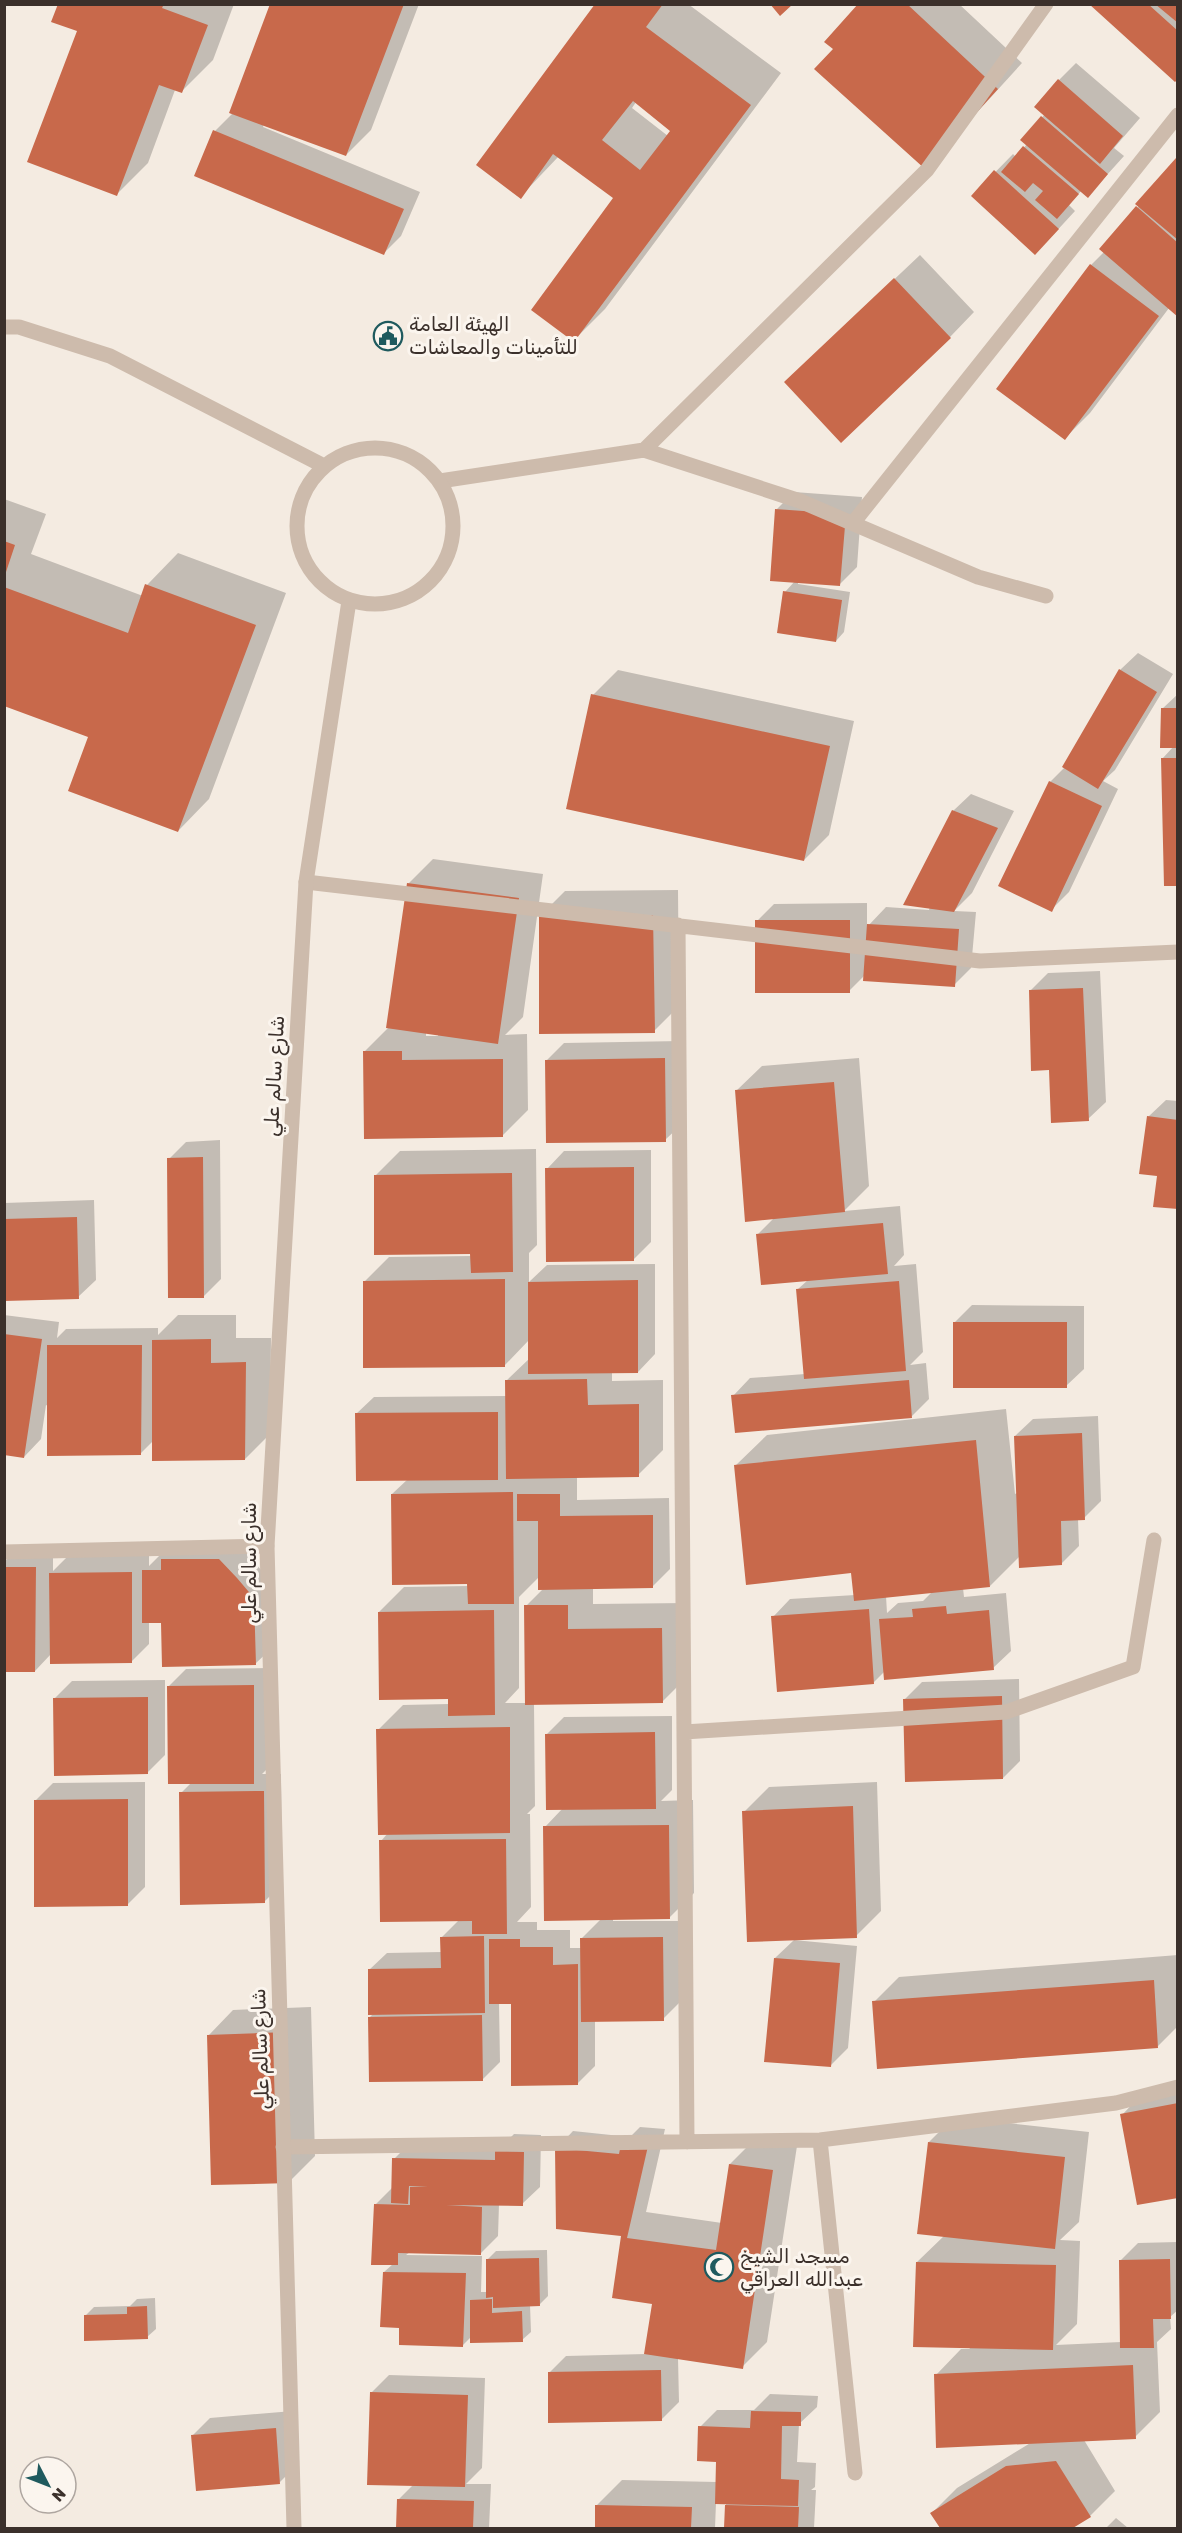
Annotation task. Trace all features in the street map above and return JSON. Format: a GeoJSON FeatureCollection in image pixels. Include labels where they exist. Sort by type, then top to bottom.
{"type":"FeatureCollection","features":[{"type":"Feature","properties":{"kind":"street"},"geometry":{"type":"LineString","coordinates":[[644,450],[927,170],[1046,4]]}},
{"type":"Feature","properties":{"kind":"street"},"geometry":{"type":"LineString","coordinates":[[853,523],[1178,115]]}},
{"type":"Feature","properties":{"kind":"street"},"geometry":{"type":"LineString","coordinates":[[4,327],[20,327],[110,356],[324,466]]}},
{"type":"Feature","properties":{"kind":"street"},"geometry":{"type":"LineString","coordinates":[[386,448],[416,459],[440,481],[452,511],[452,544],[437,573],[413,595],[381,605],[349,601],[321,584],[302,557],[297,524],[304,493],[324,466],[353,451],[386,448]]}},
{"type":"Feature","properties":{"kind":"street"},"geometry":{"type":"LineString","coordinates":[[440,481],[644,450],[800,501],[978,577],[1046,596]]}},
{"type":"Feature","properties":{"kind":"street","name":"شارع سالم علي"},"geometry":{"type":"LineString","coordinates":[[294,2529],[267,1546],[306,882],[349,601]]}},
{"type":"Feature","properties":{"kind":"street"},"geometry":{"type":"LineString","coordinates":[[306,882],[980,961],[1178,952]]}},
{"type":"Feature","properties":{"kind":"street"},"geometry":{"type":"LineString","coordinates":[[678,926],[687,2142]]}},
{"type":"Feature","properties":{"kind":"street"},"geometry":{"type":"LineString","coordinates":[[684,1732],[1006,1712],[1133,1667],[1154,1540]]}},
{"type":"Feature","properties":{"kind":"street"},"geometry":{"type":"LineString","coordinates":[[4,1552],[267,1546]]}},
{"type":"Feature","properties":{"kind":"street"},"geometry":{"type":"LineString","coordinates":[[283,2147],[820,2140],[1105,2105],[1178,2087]]}},
{"type":"Feature","properties":{"kind":"street"},"geometry":{"type":"LineString","coordinates":[[820,2140],[855,2473]]}},
{"type":"Feature","properties":{"kind":"building"},"geometry":{"type":"Polygon","coordinates":[[[58,4],[164,4],[162,8],[208,25],[182,93],[159,85],[117,196],[27,162],[77,31],[51,22],[58,4]]]}},
{"type":"Feature","properties":{"kind":"building"},"geometry":{"type":"Polygon","coordinates":[[[270,4],[404,4],[346,156],[229,113],[270,4]]]}},
{"type":"Feature","properties":{"kind":"building"},"geometry":{"type":"Polygon","coordinates":[[[595,4],[663,4],[646,27],[751,105],[574,342],[531,310],[613,198],[553,154],[521,199],[476,165],[595,4]],[[633,101],[602,140],[640,170],[670,131],[633,101]]]}},
{"type":"Feature","properties":{"kind":"building"},"geometry":{"type":"Polygon","coordinates":[[[770,4],[793,4],[780,16],[770,4]]]}},
{"type":"Feature","properties":{"kind":"building"},"geometry":{"type":"Polygon","coordinates":[[[858,4],[907,4],[998,89],[925,169],[814,69],[833,49],[824,42],[858,4]]]}},
{"type":"Feature","properties":{"kind":"building"},"geometry":{"type":"Polygon","coordinates":[[[1089,4],[1148,4],[1178,31],[1178,79],[1175,82],[1089,4]]]}},
{"type":"Feature","properties":{"kind":"building"},"geometry":{"type":"Polygon","coordinates":[[[1155,4],[1178,4],[1178,23],[1155,4]]]}},
{"type":"Feature","properties":{"kind":"building"},"geometry":{"type":"Polygon","coordinates":[[[1058,79],[1123,136],[1100,164],[1034,107],[1058,79]]]}},
{"type":"Feature","properties":{"kind":"building"},"geometry":{"type":"Polygon","coordinates":[[[1041,116],[1108,174],[1088,198],[1020,140],[1041,116]]]}},
{"type":"Feature","properties":{"kind":"building"},"geometry":{"type":"Polygon","coordinates":[[[213,130],[404,209],[384,255],[194,176],[213,130]]]}},
{"type":"Feature","properties":{"kind":"building"},"geometry":{"type":"Polygon","coordinates":[[[1023,146],[1079,194],[1057,219],[1035,200],[1043,191],[1033,183],[1025,192],[1001,172],[1023,146]]]}},
{"type":"Feature","properties":{"kind":"building"},"geometry":{"type":"Polygon","coordinates":[[[1176,158],[1178,160],[1178,240],[1135,204],[1176,158]]]}},
{"type":"Feature","properties":{"kind":"building"},"geometry":{"type":"Polygon","coordinates":[[[994,170],[1059,229],[1035,255],[971,196],[994,170]]]}},
{"type":"Feature","properties":{"kind":"building"},"geometry":{"type":"Polygon","coordinates":[[[1136,206],[1178,243],[1178,317],[1099,249],[1136,206]]]}},
{"type":"Feature","properties":{"kind":"building"},"geometry":{"type":"Polygon","coordinates":[[[1090,264],[1159,316],[1065,440],[996,389],[1090,264]]]}},
{"type":"Feature","properties":{"kind":"building"},"geometry":{"type":"Polygon","coordinates":[[[894,278],[951,338],[841,443],[784,382],[894,278]]]}},
{"type":"Feature","properties":{"kind":"building"},"geometry":{"type":"Polygon","coordinates":[[[775,509],[846,514],[840,586],[770,581],[775,509]]]}},
{"type":"Feature","properties":{"kind":"building"},"geometry":{"type":"Polygon","coordinates":[[[4,541],[15,545],[5,575],[4,575],[4,541]]]}},
{"type":"Feature","properties":{"kind":"building"},"geometry":{"type":"Polygon","coordinates":[[[145,584],[256,625],[178,832],[68,791],[88,737],[4,706],[4,587],[128,633],[145,584]]]}},
{"type":"Feature","properties":{"kind":"building"},"geometry":{"type":"Polygon","coordinates":[[[783,591],[842,600],[836,642],[777,633],[783,591]]]}},
{"type":"Feature","properties":{"kind":"building"},"geometry":{"type":"Polygon","coordinates":[[[1119,669],[1157,692],[1098,789],[1062,767],[1119,669]]]}},
{"type":"Feature","properties":{"kind":"building"},"geometry":{"type":"Polygon","coordinates":[[[591,694],[830,746],[804,861],[566,809],[591,694]]]}},
{"type":"Feature","properties":{"kind":"building"},"geometry":{"type":"Polygon","coordinates":[[[1161,708],[1178,708],[1178,748],[1160,748],[1161,708]]]}},
{"type":"Feature","properties":{"kind":"building"},"geometry":{"type":"Polygon","coordinates":[[[1161,758],[1178,758],[1178,886],[1164,886],[1161,758]]]}},
{"type":"Feature","properties":{"kind":"building"},"geometry":{"type":"Polygon","coordinates":[[[1049,781],[1102,806],[1052,912],[998,886],[1049,781]]]}},
{"type":"Feature","properties":{"kind":"building"},"geometry":{"type":"Polygon","coordinates":[[[952,810],[998,828],[954,912],[903,905],[952,810]]]}},
{"type":"Feature","properties":{"kind":"building"},"geometry":{"type":"Polygon","coordinates":[[[407,883],[519,898],[498,1044],[386,1028],[407,883]]]}},
{"type":"Feature","properties":{"kind":"building"},"geometry":{"type":"Polygon","coordinates":[[[653,915],[655,1033],[539,1034],[539,916],[653,915]]]}},
{"type":"Feature","properties":{"kind":"building"},"geometry":{"type":"Polygon","coordinates":[[[755,920],[850,920],[850,993],[755,993],[755,920]]]}},
{"type":"Feature","properties":{"kind":"building"},"geometry":{"type":"Polygon","coordinates":[[[867,924],[959,929],[955,987],[863,981],[867,924]]]}},
{"type":"Feature","properties":{"kind":"building"},"geometry":{"type":"Polygon","coordinates":[[[1083,988],[1089,1121],[1051,1123],[1049,1070],[1031,1071],[1029,990],[1083,988]]]}},
{"type":"Feature","properties":{"kind":"building"},"geometry":{"type":"Polygon","coordinates":[[[363,1051],[402,1051],[402,1060],[503,1059],[503,1137],[364,1139],[363,1051]]]}},
{"type":"Feature","properties":{"kind":"building"},"geometry":{"type":"Polygon","coordinates":[[[665,1058],[666,1142],[546,1143],[545,1060],[665,1058]]]}},
{"type":"Feature","properties":{"kind":"building"},"geometry":{"type":"Polygon","coordinates":[[[834,1082],[845,1212],[745,1222],[735,1090],[834,1082]]]}},
{"type":"Feature","properties":{"kind":"building"},"geometry":{"type":"Polygon","coordinates":[[[1147,1116],[1178,1120],[1178,1209],[1153,1207],[1157,1176],[1139,1174],[1147,1116]]]}},
{"type":"Feature","properties":{"kind":"building"},"geometry":{"type":"Polygon","coordinates":[[[203,1157],[204,1298],[168,1298],[167,1158],[203,1157]]]}},
{"type":"Feature","properties":{"kind":"building"},"geometry":{"type":"Polygon","coordinates":[[[634,1167],[634,1261],[546,1262],[545,1168],[634,1167]]]}},
{"type":"Feature","properties":{"kind":"building"},"geometry":{"type":"Polygon","coordinates":[[[512,1173],[513,1272],[471,1273],[470,1254],[374,1255],[374,1175],[512,1173]]]}},
{"type":"Feature","properties":{"kind":"building"},"geometry":{"type":"Polygon","coordinates":[[[77,1217],[79,1299],[4,1301],[4,1219],[77,1217]]]}},
{"type":"Feature","properties":{"kind":"building"},"geometry":{"type":"Polygon","coordinates":[[[883,1223],[888,1274],[761,1285],[756,1234],[883,1223]]]}},
{"type":"Feature","properties":{"kind":"building"},"geometry":{"type":"Polygon","coordinates":[[[505,1279],[505,1367],[363,1368],[363,1281],[505,1279]]]}},
{"type":"Feature","properties":{"kind":"building"},"geometry":{"type":"Polygon","coordinates":[[[638,1280],[638,1373],[528,1374],[528,1282],[638,1280]]]}},
{"type":"Feature","properties":{"kind":"building"},"geometry":{"type":"Polygon","coordinates":[[[899,1281],[906,1371],[804,1379],[796,1289],[899,1281]]]}},
{"type":"Feature","properties":{"kind":"building"},"geometry":{"type":"Polygon","coordinates":[[[953,1322],[1067,1322],[1067,1388],[953,1388],[953,1322]]]}},
{"type":"Feature","properties":{"kind":"building"},"geometry":{"type":"Polygon","coordinates":[[[4,1334],[42,1339],[24,1458],[4,1455],[4,1334]]]}},
{"type":"Feature","properties":{"kind":"building"},"geometry":{"type":"Polygon","coordinates":[[[211,1339],[211,1363],[246,1362],[245,1460],[152,1461],[152,1340],[211,1339]]]}},
{"type":"Feature","properties":{"kind":"building"},"geometry":{"type":"Polygon","coordinates":[[[47,1345],[142,1345],[141,1455],[47,1456],[47,1345]]]}},
{"type":"Feature","properties":{"kind":"building"},"geometry":{"type":"Polygon","coordinates":[[[587,1379],[588,1405],[639,1404],[639,1477],[506,1479],[505,1380],[587,1379]]]}},
{"type":"Feature","properties":{"kind":"building"},"geometry":{"type":"Polygon","coordinates":[[[909,1380],[912,1418],[735,1433],[731,1395],[909,1380]]]}},
{"type":"Feature","properties":{"kind":"building"},"geometry":{"type":"Polygon","coordinates":[[[498,1412],[498,1480],[356,1481],[355,1413],[498,1412]]]}},
{"type":"Feature","properties":{"kind":"building"},"geometry":{"type":"Polygon","coordinates":[[[1082,1433],[1085,1520],[1061,1521],[1062,1565],[1019,1568],[1014,1436],[1082,1433]]]}},
{"type":"Feature","properties":{"kind":"building"},"geometry":{"type":"Polygon","coordinates":[[[976,1440],[990,1587],[854,1601],[851,1573],[746,1585],[734,1465],[976,1440]]]}},
{"type":"Feature","properties":{"kind":"building"},"geometry":{"type":"Polygon","coordinates":[[[513,1492],[514,1604],[468,1604],[467,1584],[392,1585],[391,1494],[513,1492]]]}},
{"type":"Feature","properties":{"kind":"building"},"geometry":{"type":"Polygon","coordinates":[[[517,1494],[560,1494],[560,1516],[653,1515],[653,1588],[538,1590],[538,1521],[517,1521],[517,1494]]]}},
{"type":"Feature","properties":{"kind":"building"},"geometry":{"type":"Polygon","coordinates":[[[161,1559],[219,1559],[237,1578],[254,1598],[256,1665],[162,1667],[161,1623],[142,1623],[142,1570],[161,1570],[161,1559]]]}},
{"type":"Feature","properties":{"kind":"building"},"geometry":{"type":"Polygon","coordinates":[[[4,1567],[36,1567],[35,1672],[4,1672],[4,1567]]]}},
{"type":"Feature","properties":{"kind":"building"},"geometry":{"type":"Polygon","coordinates":[[[132,1572],[132,1663],[50,1664],[49,1573],[132,1572]]]}},
{"type":"Feature","properties":{"kind":"building"},"geometry":{"type":"Polygon","coordinates":[[[524,1605],[568,1605],[568,1629],[662,1628],[663,1703],[525,1705],[524,1605]]]}},
{"type":"Feature","properties":{"kind":"building"},"geometry":{"type":"Polygon","coordinates":[[[946,1606],[947,1614],[989,1610],[994,1670],[884,1680],[879,1619],[913,1617],[912,1609],[946,1606]]]}},
{"type":"Feature","properties":{"kind":"building"},"geometry":{"type":"Polygon","coordinates":[[[869,1609],[874,1684],[777,1692],[771,1616],[869,1609]]]}},
{"type":"Feature","properties":{"kind":"building"},"geometry":{"type":"Polygon","coordinates":[[[494,1610],[495,1715],[448,1716],[448,1699],[379,1700],[378,1612],[494,1610]]]}},
{"type":"Feature","properties":{"kind":"building"},"geometry":{"type":"Polygon","coordinates":[[[254,1685],[254,1784],[168,1784],[167,1686],[254,1685]]]}},
{"type":"Feature","properties":{"kind":"building"},"geometry":{"type":"Polygon","coordinates":[[[1002,1696],[1003,1779],[905,1782],[903,1699],[1002,1696]]]}},
{"type":"Feature","properties":{"kind":"building"},"geometry":{"type":"Polygon","coordinates":[[[148,1697],[148,1774],[54,1776],[53,1698],[148,1697]]]}},
{"type":"Feature","properties":{"kind":"building"},"geometry":{"type":"Polygon","coordinates":[[[510,1727],[510,1833],[378,1835],[376,1729],[510,1727]]]}},
{"type":"Feature","properties":{"kind":"building"},"geometry":{"type":"Polygon","coordinates":[[[655,1732],[656,1809],[546,1810],[545,1734],[655,1732]]]}},
{"type":"Feature","properties":{"kind":"building"},"geometry":{"type":"Polygon","coordinates":[[[264,1791],[265,1903],[180,1905],[179,1792],[264,1791]]]}},
{"type":"Feature","properties":{"kind":"building"},"geometry":{"type":"Polygon","coordinates":[[[128,1799],[128,1906],[34,1907],[34,1800],[128,1799]]]}},
{"type":"Feature","properties":{"kind":"building"},"geometry":{"type":"Polygon","coordinates":[[[853,1806],[857,1938],[747,1942],[742,1811],[853,1806]]]}},
{"type":"Feature","properties":{"kind":"building"},"geometry":{"type":"Polygon","coordinates":[[[669,1825],[670,1919],[544,1921],[543,1826],[669,1825]]]}},
{"type":"Feature","properties":{"kind":"building"},"geometry":{"type":"Polygon","coordinates":[[[506,1839],[507,1934],[472,1934],[472,1921],[380,1922],[379,1840],[506,1839]]]}},
{"type":"Feature","properties":{"kind":"building"},"geometry":{"type":"Polygon","coordinates":[[[484,1936],[485,2013],[368,2015],[368,1969],[441,1968],[440,1937],[484,1936]]]}},
{"type":"Feature","properties":{"kind":"building"},"geometry":{"type":"Polygon","coordinates":[[[663,1937],[664,2021],[581,2022],[580,1938],[663,1937]]]}},
{"type":"Feature","properties":{"kind":"building"},"geometry":{"type":"Polygon","coordinates":[[[489,1939],[520,1939],[520,1947],[553,1947],[553,1965],[578,1964],[578,2085],[511,2086],[511,2004],[489,2004],[489,1939]]]}},
{"type":"Feature","properties":{"kind":"building"},"geometry":{"type":"Polygon","coordinates":[[[774,1958],[840,1963],[831,2067],[764,2062],[774,1958]]]}},
{"type":"Feature","properties":{"kind":"building"},"geometry":{"type":"Polygon","coordinates":[[[1154,1980],[1158,2048],[877,2069],[872,2001],[1154,1980]]]}},
{"type":"Feature","properties":{"kind":"building"},"geometry":{"type":"Polygon","coordinates":[[[482,2015],[483,2081],[369,2082],[368,2017],[482,2015]]]}},
{"type":"Feature","properties":{"kind":"building"},"geometry":{"type":"Polygon","coordinates":[[[287,2032],[291,2183],[211,2185],[207,2035],[287,2032]]]}},
{"type":"Feature","properties":{"kind":"building"},"geometry":{"type":"Polygon","coordinates":[[[1178,2103],[1178,2198],[1137,2205],[1120,2114],[1178,2103]]]}},
{"type":"Feature","properties":{"kind":"building"},"geometry":{"type":"Polygon","coordinates":[[[928,2142],[1065,2157],[1055,2249],[917,2234],[928,2142]]]}},
{"type":"Feature","properties":{"kind":"building"},"geometry":{"type":"Polygon","coordinates":[[[621,2144],[648,2146],[627,2238],[716,2250],[729,2164],[773,2170],[743,2369],[644,2354],[652,2304],[612,2298],[621,2236],[556,2229],[555,2148],[619,2154],[621,2144]]]}},
{"type":"Feature","properties":{"kind":"building"},"geometry":{"type":"Polygon","coordinates":[[[495,2151],[524,2152],[523,2206],[446,2205],[482,2207],[481,2255],[398,2253],[398,2265],[371,2265],[374,2204],[410,2205],[410,2187],[428,2187],[409,2186],[408,2204],[391,2203],[392,2158],[495,2160],[495,2151]]]}},
{"type":"Feature","properties":{"kind":"building"},"geometry":{"type":"Polygon","coordinates":[[[539,2258],[540,2306],[493,2308],[493,2297],[486,2298],[486,2259],[539,2258]]]}},
{"type":"Feature","properties":{"kind":"building"},"geometry":{"type":"Polygon","coordinates":[[[1170,2259],[1171,2319],[1153,2319],[1154,2348],[1120,2348],[1119,2260],[1170,2259]]]}},
{"type":"Feature","properties":{"kind":"building"},"geometry":{"type":"Polygon","coordinates":[[[916,2262],[1056,2265],[1053,2350],[913,2347],[916,2262]]]}},
{"type":"Feature","properties":{"kind":"building"},"geometry":{"type":"Polygon","coordinates":[[[383,2272],[466,2273],[463,2347],[399,2345],[399,2328],[380,2327],[383,2272]]]}},
{"type":"Feature","properties":{"kind":"building"},"geometry":{"type":"Polygon","coordinates":[[[492,2299],[492,2313],[522,2311],[523,2342],[470,2343],[470,2300],[492,2299]]]}},
{"type":"Feature","properties":{"kind":"building"},"geometry":{"type":"Polygon","coordinates":[[[147,2306],[148,2339],[84,2341],[84,2315],[127,2314],[127,2307],[147,2306]]]}},
{"type":"Feature","properties":{"kind":"building"},"geometry":{"type":"Polygon","coordinates":[[[1133,2365],[1136,2439],[936,2448],[934,2374],[1133,2365]]]}},
{"type":"Feature","properties":{"kind":"building"},"geometry":{"type":"Polygon","coordinates":[[[661,2370],[662,2421],[548,2423],[548,2372],[661,2370]]]}},
{"type":"Feature","properties":{"kind":"building"},"geometry":{"type":"Polygon","coordinates":[[[370,2392],[468,2395],[465,2487],[367,2485],[370,2392]]]}},
{"type":"Feature","properties":{"kind":"building"},"geometry":{"type":"Polygon","coordinates":[[[751,2411],[801,2412],[801,2426],[782,2426],[781,2479],[799,2480],[798,2506],[715,2504],[716,2462],[697,2461],[698,2426],[750,2428],[751,2411]]]}},
{"type":"Feature","properties":{"kind":"building"},"geometry":{"type":"Polygon","coordinates":[[[276,2428],[280,2484],[196,2491],[191,2435],[276,2428]]]}},
{"type":"Feature","properties":{"kind":"building"},"geometry":{"type":"Polygon","coordinates":[[[1056,2461],[1091,2517],[1073,2528],[940,2528],[930,2513],[1006,2466],[1056,2461]]]}},
{"type":"Feature","properties":{"kind":"building"},"geometry":{"type":"Polygon","coordinates":[[[397,2499],[474,2501],[473,2528],[396,2528],[397,2499]]]}},
{"type":"Feature","properties":{"kind":"building"},"geometry":{"type":"Polygon","coordinates":[[[595,2505],[692,2507],[691,2528],[595,2528],[595,2505]]]}},
{"type":"Feature","properties":{"kind":"building"},"geometry":{"type":"Polygon","coordinates":[[[725,2505],[799,2507],[798,2528],[724,2528],[725,2505]]]}},
{"type":"Feature","properties":{"kind":"place","name":"الهيئة العامة للتأمينات والمعاشات"},"geometry":{"type":"Point","coordinates":[388,336]}},
{"type":"Feature","properties":{"kind":"place","name":"مسجد الشيخ عبدالله العراقي"},"geometry":{"type":"Point","coordinates":[719,2267]}}]}
